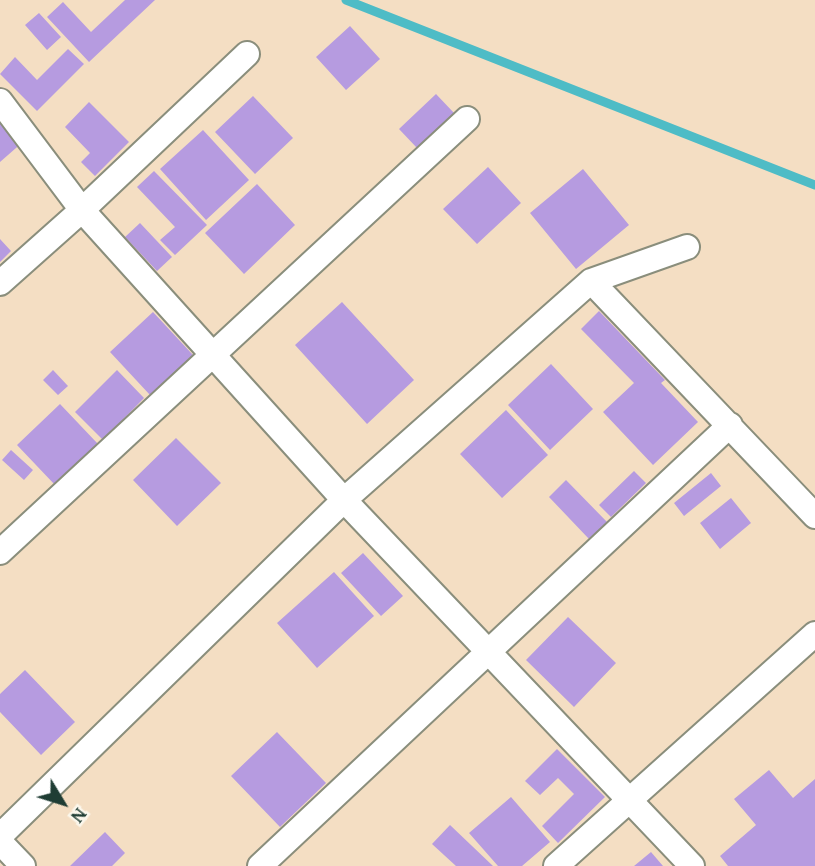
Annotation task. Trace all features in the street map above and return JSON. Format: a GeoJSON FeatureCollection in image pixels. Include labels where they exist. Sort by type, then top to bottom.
{"type":"FeatureCollection","features":[{"type":"Feature","properties":{"kind":"street"},"geometry":{"type":"LineString","coordinates":[[0,283],[82,210],[247,54]]}},
{"type":"Feature","properties":{"kind":"street"},"geometry":{"type":"LineString","coordinates":[[0,101],[82,210],[344,500],[486,653],[692,866]]}},
{"type":"Feature","properties":{"kind":"street"},"geometry":{"type":"LineString","coordinates":[[0,552],[212,352],[467,119]]}},
{"type":"Feature","properties":{"kind":"street"},"geometry":{"type":"LineString","coordinates":[[0,836],[344,500],[591,281],[687,247]]}},
{"type":"Feature","properties":{"kind":"street"},"geometry":{"type":"LineString","coordinates":[[591,281],[815,516]]}},
{"type":"Feature","properties":{"kind":"street"},"geometry":{"type":"LineString","coordinates":[[260,866],[730,425]]}},
{"type":"Feature","properties":{"kind":"street"},"geometry":{"type":"LineString","coordinates":[[556,866],[815,634]]}},
{"type":"Feature","properties":{"kind":"street"},"geometry":{"type":"LineString","coordinates":[[0,842],[23,866]]}},
{"type":"Feature","properties":{"kind":"building"},"geometry":{"type":"Polygon","coordinates":[[[125,0],[155,0],[89,62],[47,17],[63,2],[91,32],[125,0]]]}},
{"type":"Feature","properties":{"kind":"building"},"geometry":{"type":"Polygon","coordinates":[[[39,13],[61,37],[47,50],[25,25],[39,13]]]}},
{"type":"Feature","properties":{"kind":"building"},"geometry":{"type":"Polygon","coordinates":[[[350,26],[380,59],[346,90],[316,57],[350,26]]]}},
{"type":"Feature","properties":{"kind":"building"},"geometry":{"type":"Polygon","coordinates":[[[68,49],[84,64],[37,111],[0,74],[15,57],[37,80],[68,49]]]}},
{"type":"Feature","properties":{"kind":"building"},"geometry":{"type":"Polygon","coordinates":[[[436,94],[454,113],[417,148],[399,129],[436,94]]]}},
{"type":"Feature","properties":{"kind":"building"},"geometry":{"type":"Polygon","coordinates":[[[253,96],[293,138],[255,174],[215,132],[253,96]]]}},
{"type":"Feature","properties":{"kind":"building"},"geometry":{"type":"Polygon","coordinates":[[[89,102],[129,142],[95,176],[81,162],[90,153],[65,127],[89,102]]]}},
{"type":"Feature","properties":{"kind":"building"},"geometry":{"type":"Polygon","coordinates":[[[0,113],[24,141],[0,162],[0,113]]]}},
{"type":"Feature","properties":{"kind":"building"},"geometry":{"type":"Polygon","coordinates":[[[203,130],[249,180],[206,220],[160,169],[203,130]]]}},
{"type":"Feature","properties":{"kind":"building"},"geometry":{"type":"Polygon","coordinates":[[[488,167],[521,203],[477,244],[443,209],[488,167]]]}},
{"type":"Feature","properties":{"kind":"building"},"geometry":{"type":"Polygon","coordinates":[[[583,169],[629,225],[576,269],[530,213],[583,169]]]}},
{"type":"Feature","properties":{"kind":"building"},"geometry":{"type":"Polygon","coordinates":[[[154,171],[207,225],[175,255],[160,240],[175,227],[137,187],[154,171]]]}},
{"type":"Feature","properties":{"kind":"building"},"geometry":{"type":"Polygon","coordinates":[[[257,184],[295,225],[244,274],[205,233],[257,184]]]}},
{"type":"Feature","properties":{"kind":"building"},"geometry":{"type":"Polygon","coordinates":[[[140,223],[172,257],[157,271],[125,237],[140,223]]]}},
{"type":"Feature","properties":{"kind":"building"},"geometry":{"type":"Polygon","coordinates":[[[0,239],[11,251],[0,262],[0,239]]]}},
{"type":"Feature","properties":{"kind":"building"},"geometry":{"type":"Polygon","coordinates":[[[342,302],[414,380],[367,424],[295,345],[342,302]]]}},
{"type":"Feature","properties":{"kind":"building"},"geometry":{"type":"Polygon","coordinates":[[[599,311],[665,380],[661,383],[698,422],[653,465],[603,412],[634,383],[581,329],[599,311]]]}},
{"type":"Feature","properties":{"kind":"building"},"geometry":{"type":"Polygon","coordinates":[[[153,312],[193,355],[150,395],[110,352],[153,312]]]}},
{"type":"Feature","properties":{"kind":"building"},"geometry":{"type":"Polygon","coordinates":[[[551,364],[593,409],[550,450],[508,405],[551,364]]]}},
{"type":"Feature","properties":{"kind":"building"},"geometry":{"type":"Polygon","coordinates":[[[53,370],[68,386],[58,395],[43,380],[53,370]]]}},
{"type":"Feature","properties":{"kind":"building"},"geometry":{"type":"Polygon","coordinates":[[[117,370],[144,398],[103,440],[75,412],[117,370]]]}},
{"type":"Feature","properties":{"kind":"building"},"geometry":{"type":"Polygon","coordinates":[[[60,404],[98,444],[55,485],[17,445],[60,404]]]}},
{"type":"Feature","properties":{"kind":"building"},"geometry":{"type":"Polygon","coordinates":[[[506,410],[548,455],[502,498],[460,454],[506,410]]]}},
{"type":"Feature","properties":{"kind":"building"},"geometry":{"type":"Polygon","coordinates":[[[176,438],[221,483],[177,526],[133,480],[176,438]]]}},
{"type":"Feature","properties":{"kind":"building"},"geometry":{"type":"Polygon","coordinates":[[[11,450],[33,470],[24,480],[2,460],[11,450]]]}},
{"type":"Feature","properties":{"kind":"building"},"geometry":{"type":"Polygon","coordinates":[[[634,471],[646,483],[611,517],[599,505],[634,471]]]}},
{"type":"Feature","properties":{"kind":"building"},"geometry":{"type":"Polygon","coordinates":[[[711,473],[721,486],[684,516],[674,503],[711,473]]]}},
{"type":"Feature","properties":{"kind":"building"},"geometry":{"type":"Polygon","coordinates":[[[566,480],[607,522],[589,539],[549,497],[566,480]]]}},
{"type":"Feature","properties":{"kind":"building"},"geometry":{"type":"Polygon","coordinates":[[[731,498],[751,523],[720,549],[700,523],[731,498]]]}},
{"type":"Feature","properties":{"kind":"building"},"geometry":{"type":"Polygon","coordinates":[[[363,553],[403,596],[381,616],[341,573],[363,553]]]}},
{"type":"Feature","properties":{"kind":"building"},"geometry":{"type":"Polygon","coordinates":[[[334,572],[374,616],[317,668],[277,623],[334,572]]]}},
{"type":"Feature","properties":{"kind":"building"},"geometry":{"type":"Polygon","coordinates":[[[568,617],[616,663],[574,707],[526,660],[568,617]]]}},
{"type":"Feature","properties":{"kind":"building"},"geometry":{"type":"Polygon","coordinates":[[[25,670],[75,722],[41,755],[0,712],[0,694],[25,670]]]}},
{"type":"Feature","properties":{"kind":"building"},"geometry":{"type":"Polygon","coordinates":[[[277,732],[326,783],[280,827],[231,776],[277,732]]]}},
{"type":"Feature","properties":{"kind":"building"},"geometry":{"type":"Polygon","coordinates":[[[557,749],[605,797],[558,843],[542,826],[574,794],[558,778],[540,795],[525,781],[557,749]]]}},
{"type":"Feature","properties":{"kind":"building"},"geometry":{"type":"Polygon","coordinates":[[[769,770],[793,798],[815,779],[815,866],[728,866],[720,856],[756,825],[734,799],[769,770]]]}},
{"type":"Feature","properties":{"kind":"building"},"geometry":{"type":"Polygon","coordinates":[[[511,797],[550,842],[522,866],[498,866],[469,833],[511,797]]]}},
{"type":"Feature","properties":{"kind":"building"},"geometry":{"type":"Polygon","coordinates":[[[450,825],[493,866],[456,866],[432,844],[450,825]]]}},
{"type":"Feature","properties":{"kind":"building"},"geometry":{"type":"Polygon","coordinates":[[[105,832],[125,853],[112,866],[70,866],[105,832]]]}},
{"type":"Feature","properties":{"kind":"building"},"geometry":{"type":"Polygon","coordinates":[[[651,852],[663,866],[634,866],[651,852]]]}},
{"type":"Feature","properties":{"kind":"waterway"},"geometry":{"type":"LineString","coordinates":[[346,0],[815,185]]}}]}
